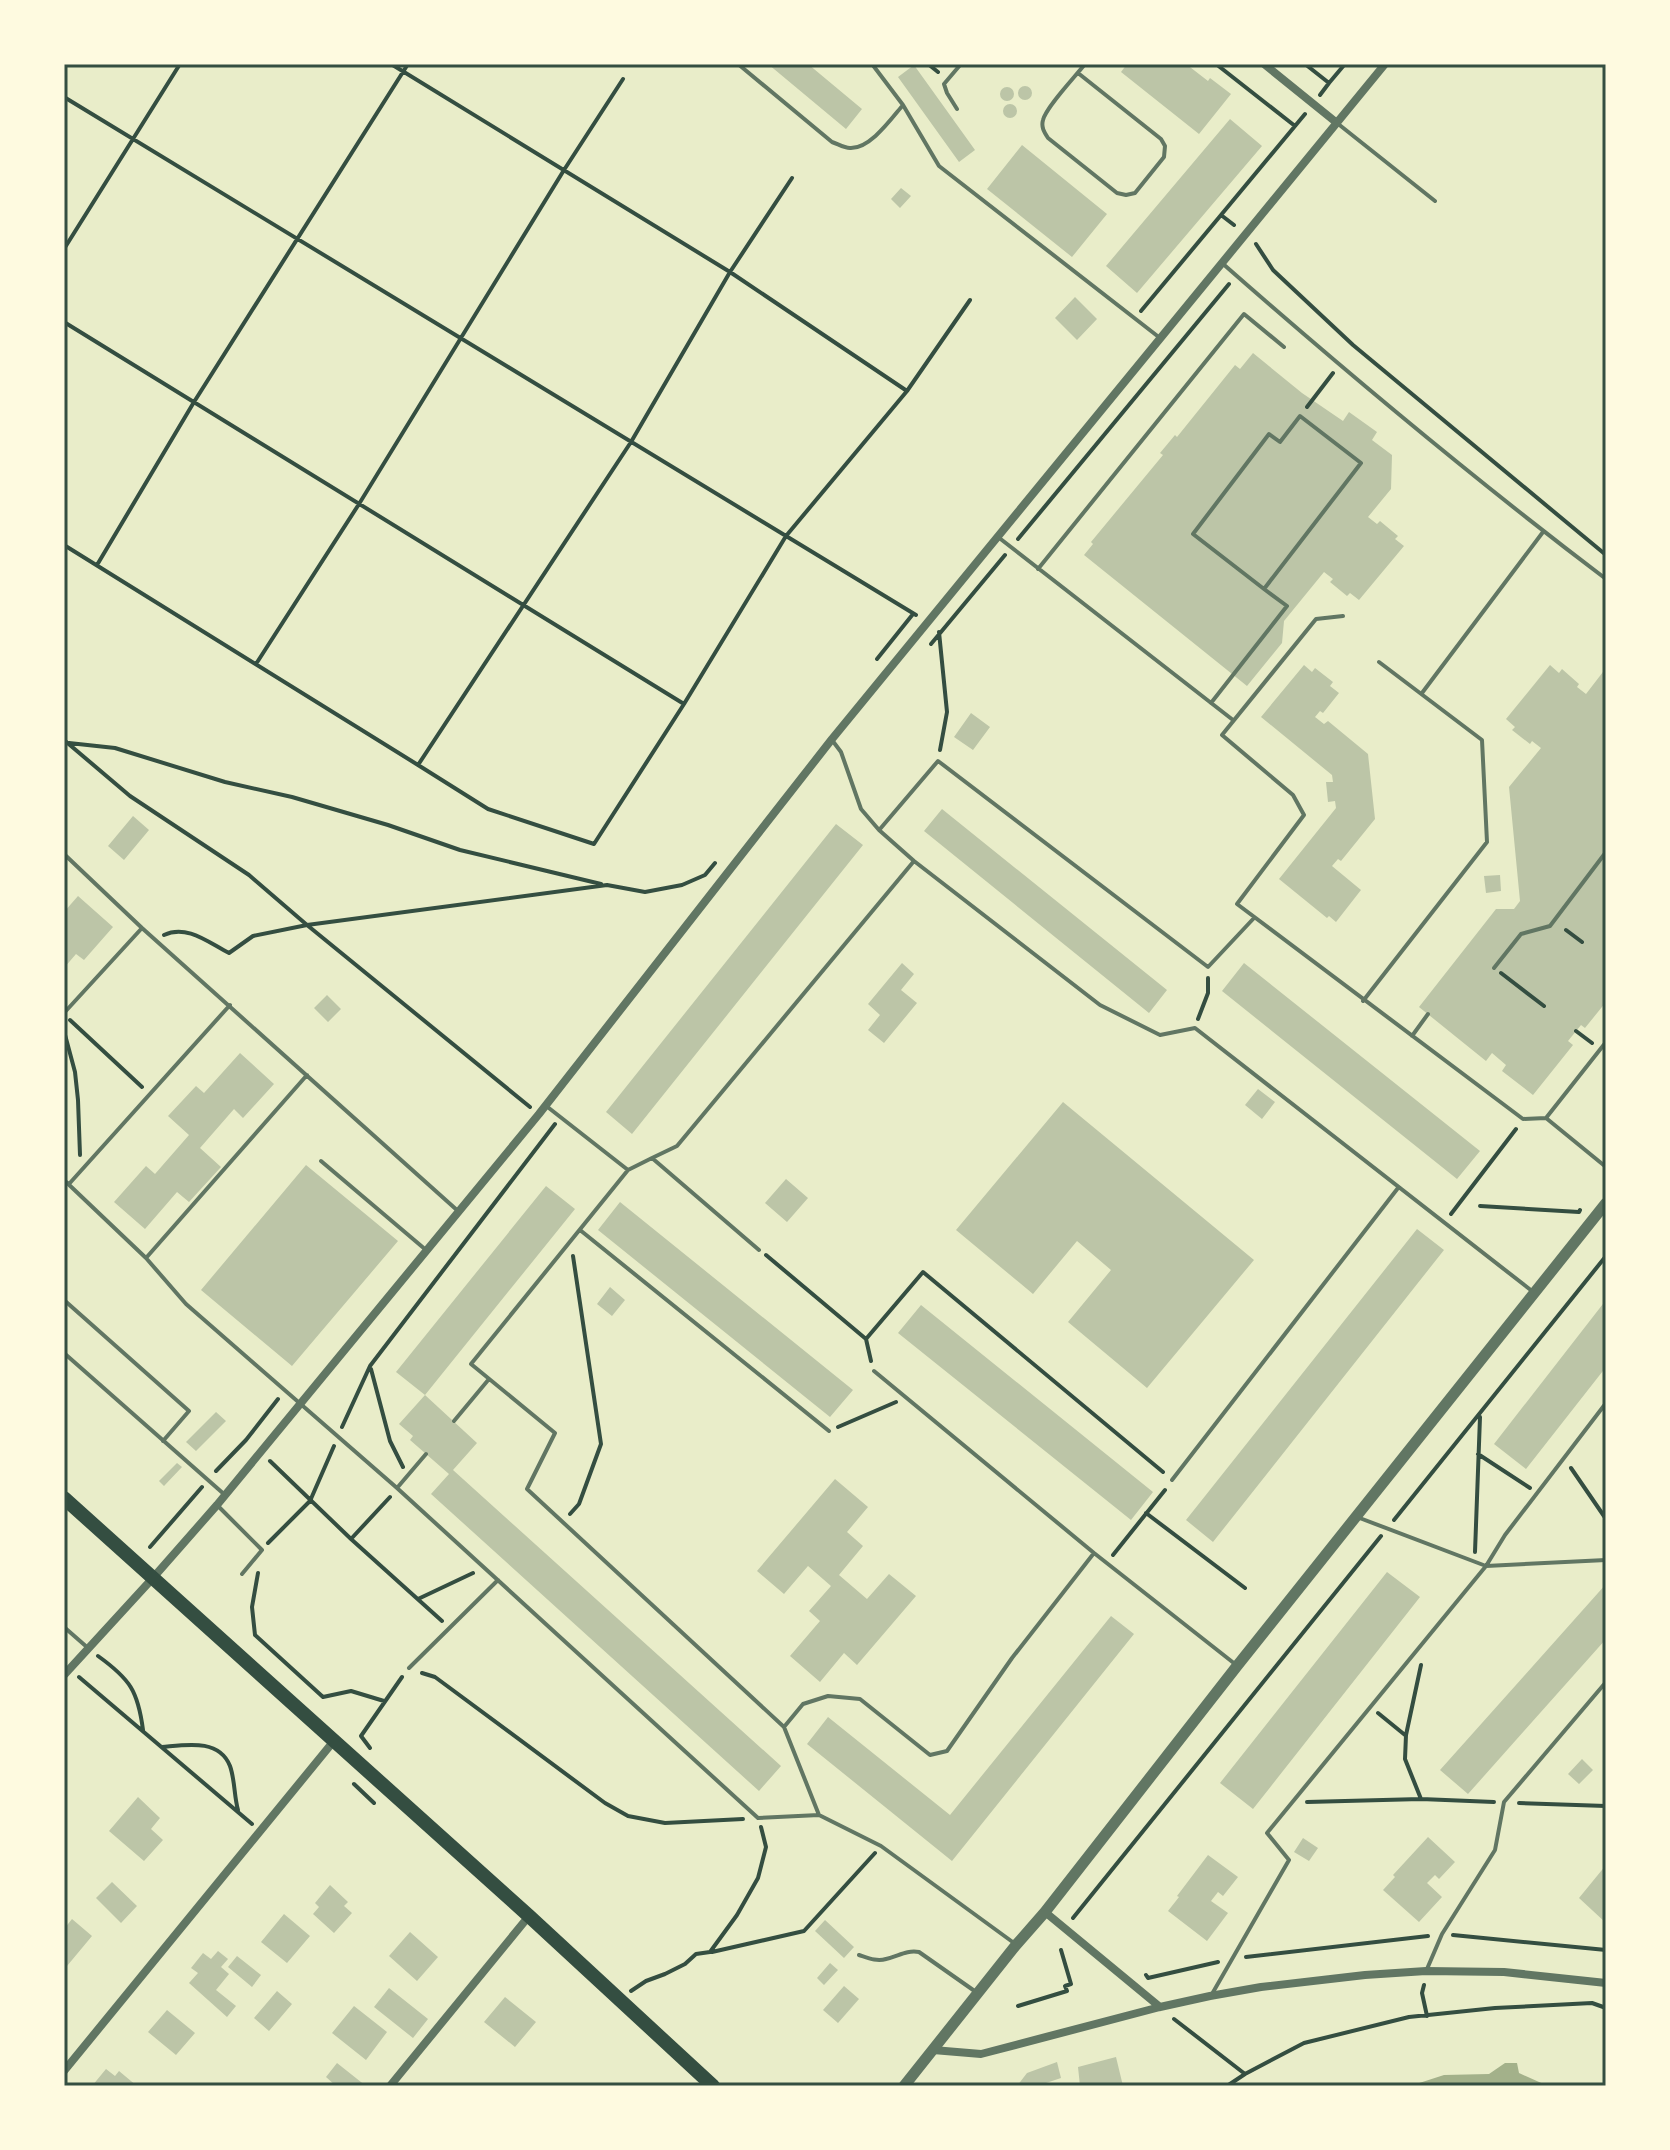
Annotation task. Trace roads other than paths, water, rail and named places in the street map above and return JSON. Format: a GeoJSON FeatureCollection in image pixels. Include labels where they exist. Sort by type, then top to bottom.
{"type":"FeatureCollection","features":[{"type":"Feature","properties":{"kind":"main road"},"geometry":{"type":"LineString","coordinates":[[64,1498],[529,1916],[713,2086]]}},
{"type":"Feature","properties":{"kind":"street"},"geometry":{"type":"LineString","coordinates":[[1264,64],[1337,123]]}},
{"type":"Feature","properties":{"kind":"street"},"geometry":{"type":"LineString","coordinates":[[66,1670],[152,1579],[301,1404],[539,1114],[832,739],[1385,64]]}},
{"type":"Feature","properties":{"kind":"street"},"geometry":{"type":"LineString","coordinates":[[904,2086],[1606,1203]]}},
{"type":"Feature","properties":{"kind":"street"},"geometry":{"type":"LineString","coordinates":[[64,2071],[333,1742]]}},
{"type":"Feature","properties":{"kind":"street"},"geometry":{"type":"LineString","coordinates":[[1045,1912],[1160,2007]]}},
{"type":"Feature","properties":{"kind":"street"},"geometry":{"type":"LineString","coordinates":[[390,2086],[529,1916]]}},
{"type":"Feature","properties":{"kind":"street"},"geometry":{"type":"LineString","coordinates":[[933,2050],[981,2054],[1210,1996],[1365,1975],[1426,1971],[1504,1972],[1606,1983]]}},
{"type":"Feature","properties":{"kind":"lane"},"geometry":{"type":"LineString","coordinates":[[738,64],[832,142],[843,147],[853,149],[867,145],[903,105]]}},
{"type":"Feature","properties":{"kind":"lane"},"geometry":{"type":"LineString","coordinates":[[872,64],[903,105],[939,166],[1160,338]]}},
{"type":"Feature","properties":{"kind":"lane"},"geometry":{"type":"LineString","coordinates":[[957,109],[944,84],[961,64]]}},
{"type":"Feature","properties":{"kind":"lane"},"geometry":{"type":"LineString","coordinates":[[1078,73],[1161,139],[1165,146],[1164,157],[1135,193],[1117,193],[1043,131],[1046,112],[1085,64]]}},
{"type":"Feature","properties":{"kind":"lane"},"geometry":{"type":"LineString","coordinates":[[1337,123],[1435,201]]}},
{"type":"Feature","properties":{"kind":"lane"},"geometry":{"type":"LineString","coordinates":[[1222,263],[1543,532],[1606,579]]}},
{"type":"Feature","properties":{"kind":"lane"},"geometry":{"type":"LineString","coordinates":[[1038,569],[1244,314],[1284,347]]}},
{"type":"Feature","properties":{"kind":"lane"},"geometry":{"type":"LineString","coordinates":[[1211,703],[1287,606],[1264,589],[1193,534],[1269,434],[1280,442],[1300,416],[1361,463],[1264,589]]}},
{"type":"Feature","properties":{"kind":"lane"},"geometry":{"type":"LineString","coordinates":[[1422,693],[1543,532]]}},
{"type":"Feature","properties":{"kind":"lane"},"geometry":{"type":"LineString","coordinates":[[997,537],[1233,720]]}},
{"type":"Feature","properties":{"kind":"lane"},"geometry":{"type":"LineString","coordinates":[[1343,616],[1316,619],[1222,735],[1293,795],[1304,815],[1237,904],[1523,1119],[1546,1118],[1606,1167]]}},
{"type":"Feature","properties":{"kind":"lane"},"geometry":{"type":"LineString","coordinates":[[1363,1001],[1487,842],[1482,740],[1379,662]]}},
{"type":"Feature","properties":{"kind":"lane"},"geometry":{"type":"LineString","coordinates":[[832,739],[841,752],[861,809],[914,861],[1100,1005],[1160,1035],[1195,1028],[1534,1292]]}},
{"type":"Feature","properties":{"kind":"lane"},"geometry":{"type":"LineString","coordinates":[[879,830],[938,761],[1208,967],[1254,918]]}},
{"type":"Feature","properties":{"kind":"lane"},"geometry":{"type":"LineString","coordinates":[[1494,968],[1521,934],[1550,926],[1606,852]]}},
{"type":"Feature","properties":{"kind":"lane"},"geometry":{"type":"LineString","coordinates":[[64,854],[155,940],[458,1211]]}},
{"type":"Feature","properties":{"kind":"lane"},"geometry":{"type":"LineString","coordinates":[[819,1815],[784,1727],[527,1489],[555,1433],[471,1364],[628,1170],[677,1146],[914,861]]}},
{"type":"Feature","properties":{"kind":"lane"},"geometry":{"type":"LineString","coordinates":[[64,1014],[142,928]]}},
{"type":"Feature","properties":{"kind":"lane"},"geometry":{"type":"LineString","coordinates":[[230,1005],[81,1170],[66,1182],[146,1258],[186,1304],[397,1488],[758,1818],[819,1815],[881,1846],[1016,1945]]}},
{"type":"Feature","properties":{"kind":"lane"},"geometry":{"type":"LineString","coordinates":[[1412,1036],[1428,1014]]}},
{"type":"Feature","properties":{"kind":"lane"},"geometry":{"type":"LineString","coordinates":[[1546,1118],[1606,1042]]}},
{"type":"Feature","properties":{"kind":"lane"},"geometry":{"type":"LineString","coordinates":[[146,1258],[307,1075]]}},
{"type":"Feature","properties":{"kind":"lane"},"geometry":{"type":"LineString","coordinates":[[545,1105],[628,1170]]}},
{"type":"Feature","properties":{"kind":"lane"},"geometry":{"type":"LineString","coordinates":[[652,1158],[759,1250]]}},
{"type":"Feature","properties":{"kind":"lane"},"geometry":{"type":"LineString","coordinates":[[321,1161],[426,1250]]}},
{"type":"Feature","properties":{"kind":"lane"},"geometry":{"type":"LineString","coordinates":[[1172,1480],[1399,1187]]}},
{"type":"Feature","properties":{"kind":"lane"},"geometry":{"type":"LineString","coordinates":[[580,1230],[829,1431]]}},
{"type":"Feature","properties":{"kind":"lane"},"geometry":{"type":"LineString","coordinates":[[64,1300],[189,1411],[163,1441]]}},
{"type":"Feature","properties":{"kind":"lane"},"geometry":{"type":"LineString","coordinates":[[64,1353],[225,1495]]}},
{"type":"Feature","properties":{"kind":"lane"},"geometry":{"type":"LineString","coordinates":[[874,1371],[1094,1553],[1237,1666]]}},
{"type":"Feature","properties":{"kind":"lane"},"geometry":{"type":"LineString","coordinates":[[454,1421],[489,1379]]}},
{"type":"Feature","properties":{"kind":"lane"},"geometry":{"type":"LineString","coordinates":[[1210,1996],[1289,1860],[1267,1833],[1486,1566],[1505,1535],[1606,1403]]}},
{"type":"Feature","properties":{"kind":"lane"},"geometry":{"type":"LineString","coordinates":[[397,1488],[426,1454]]}},
{"type":"Feature","properties":{"kind":"lane"},"geometry":{"type":"LineString","coordinates":[[217,1505],[262,1550],[242,1574]]}},
{"type":"Feature","properties":{"kind":"lane"},"geometry":{"type":"LineString","coordinates":[[1356,1517],[1486,1566],[1606,1560]]}},
{"type":"Feature","properties":{"kind":"lane"},"geometry":{"type":"LineString","coordinates":[[784,1727],[803,1704],[828,1696],[860,1699],[930,1755],[947,1751],[1012,1658],[1094,1553]]}},
{"type":"Feature","properties":{"kind":"lane"},"geometry":{"type":"LineString","coordinates":[[409,1668],[498,1580]]}},
{"type":"Feature","properties":{"kind":"lane"},"geometry":{"type":"LineString","coordinates":[[64,1627],[88,1648]]}},
{"type":"Feature","properties":{"kind":"lane"},"geometry":{"type":"LineString","coordinates":[[1426,1971],[1442,1934],[1495,1850],[1504,1802],[1606,1682]]}},
{"type":"Feature","properties":{"kind":"lane"},"geometry":{"type":"LineString","coordinates":[[859,1955],[884,1960],[908,1950],[919,1952],[978,1994]]}}]}
